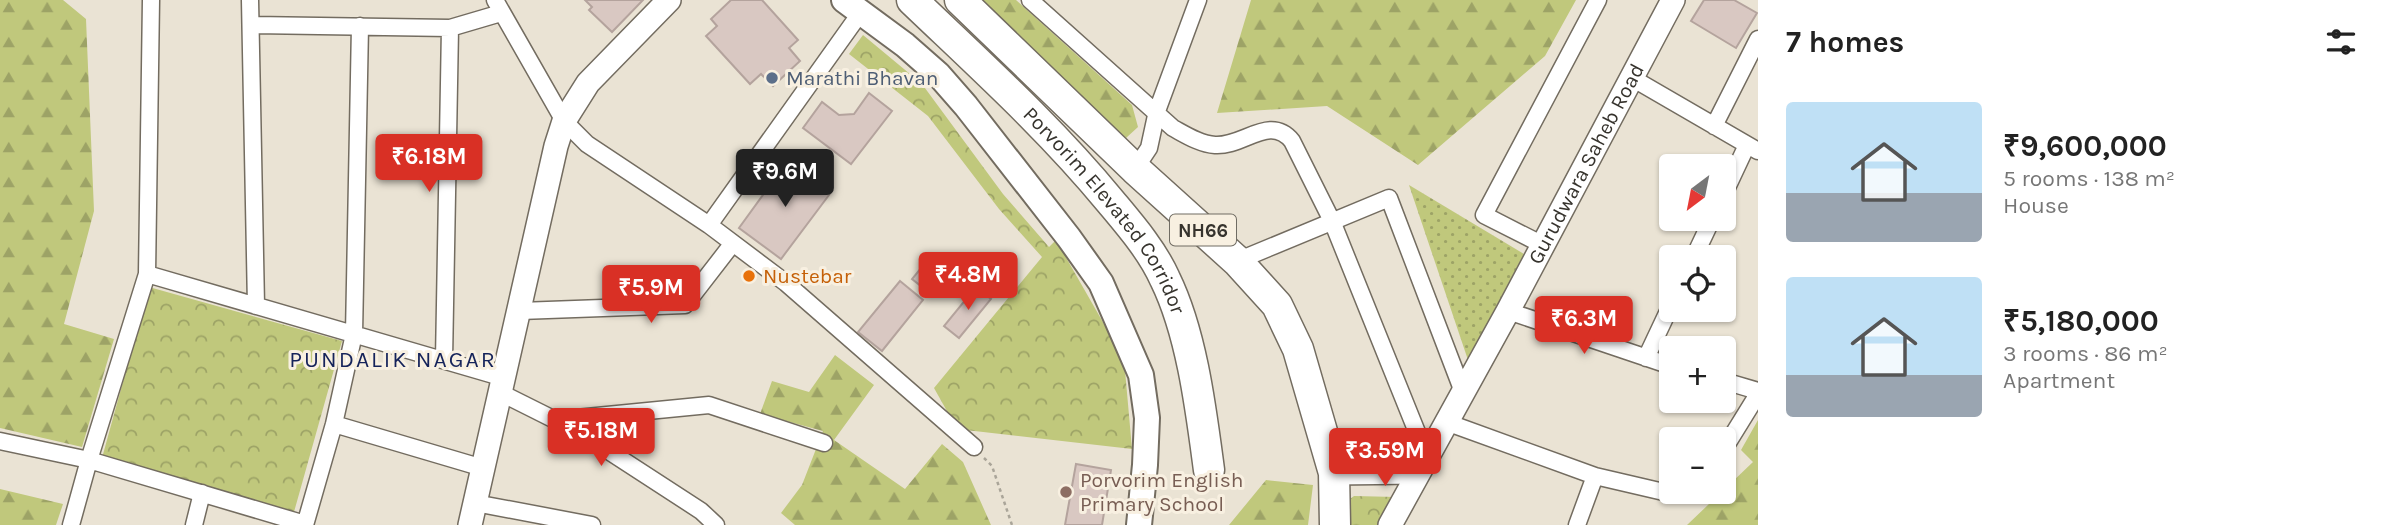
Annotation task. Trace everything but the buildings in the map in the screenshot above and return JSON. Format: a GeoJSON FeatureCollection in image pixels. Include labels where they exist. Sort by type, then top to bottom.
{"type":"FeatureCollection","features":[{"type":"Feature","properties":{"kind":"highway","name":"Porvorim Elevated Corridor"},"geometry":{"type":"LineString","coordinates":[[912,0],[1031,114],[1086,172],[1141,239],[1166,279],[1182,328],[1200,404],[1209,470]]}},
{"type":"Feature","properties":{"kind":"highway","name":"NH66"},"geometry":{"type":"LineString","coordinates":[[960,0],[1135,169],[1237,261],[1276,305],[1298,349],[1334,473],[1335,525]]}},
{"type":"Feature","properties":{"kind":"main road"},"geometry":{"type":"LineString","coordinates":[[852,6],[905,44],[938,74],[1069,238],[1101,283],[1141,375],[1147,418],[1139,525]]}},
{"type":"Feature","properties":{"kind":"street"},"geometry":{"type":"LineString","coordinates":[[71,525],[147,274],[151,0]]}},
{"type":"Feature","properties":{"kind":"street"},"geometry":{"type":"LineString","coordinates":[[250,0],[256,306]]}},
{"type":"Feature","properties":{"kind":"street"},"geometry":{"type":"LineString","coordinates":[[592,525],[473,514],[564,121],[588,83],[669,0]]}},
{"type":"Feature","properties":{"kind":"street"},"geometry":{"type":"LineString","coordinates":[[1030,0],[1173,128],[1193,139],[1213,145],[1230,144],[1268,130],[1279,129],[1287,134],[1332,221],[1423,465],[1334,473]]}},
{"type":"Feature","properties":{"kind":"street"},"geometry":{"type":"LineString","coordinates":[[1135,169],[1149,148],[1157,111],[1198,0]]}},
{"type":"Feature","properties":{"kind":"street"},"geometry":{"type":"LineString","coordinates":[[1543,245],[1484,215],[1598,0]]}},
{"type":"Feature","properties":{"kind":"street","name":"Gurudwara Saheb Road"},"geometry":{"type":"LineString","coordinates":[[1390,525],[1508,311],[1673,0]]}},
{"type":"Feature","properties":{"kind":"street"},"geometry":{"type":"LineString","coordinates":[[251,24],[450,28],[498,6],[564,121],[587,144],[709,225],[786,283],[974,447]]}},
{"type":"Feature","properties":{"kind":"street"},"geometry":{"type":"LineString","coordinates":[[709,225],[852,6]]}},
{"type":"Feature","properties":{"kind":"street"},"geometry":{"type":"LineString","coordinates":[[0,441],[89,460],[305,524],[334,424],[354,334],[360,26]]}},
{"type":"Feature","properties":{"kind":"street"},"geometry":{"type":"LineString","coordinates":[[444,360],[450,28]]}},
{"type":"Feature","properties":{"kind":"street"},"geometry":{"type":"LineString","coordinates":[[1714,126],[1758,39]]}},
{"type":"Feature","properties":{"kind":"street"},"geometry":{"type":"LineString","coordinates":[[1632,78],[1753,148],[1736,175]]}},
{"type":"Feature","properties":{"kind":"street"},"geometry":{"type":"LineString","coordinates":[[1237,261],[1389,198],[1462,393]]}},
{"type":"Feature","properties":{"kind":"street"},"geometry":{"type":"LineString","coordinates":[[520,311],[685,305],[733,243]]}},
{"type":"Feature","properties":{"kind":"street"},"geometry":{"type":"LineString","coordinates":[[147,274],[444,360],[503,385],[556,421],[581,433],[701,510],[716,525]]}},
{"type":"Feature","properties":{"kind":"street"},"geometry":{"type":"LineString","coordinates":[[1508,311],[1659,362]]}},
{"type":"Feature","properties":{"kind":"street"},"geometry":{"type":"LineString","coordinates":[[1646,358],[1663,322]]}},
{"type":"Feature","properties":{"kind":"street"},"geometry":{"type":"LineString","coordinates":[[1736,385],[1758,393],[1736,429]]}},
{"type":"Feature","properties":{"kind":"street"},"geometry":{"type":"LineString","coordinates":[[556,421],[709,405],[824,443]]}},
{"type":"Feature","properties":{"kind":"street"},"geometry":{"type":"LineString","coordinates":[[1446,422],[1595,476],[1659,491]]}},
{"type":"Feature","properties":{"kind":"street"},"geometry":{"type":"LineString","coordinates":[[334,424],[483,468]]}},
{"type":"Feature","properties":{"kind":"street"},"geometry":{"type":"LineString","coordinates":[[1577,525],[1595,476]]}},
{"type":"Feature","properties":{"kind":"street"},"geometry":{"type":"LineString","coordinates":[[194,525],[202,493]]}},
{"type":"Feature","properties":{"kind":"path"},"geometry":{"type":"LineString","coordinates":[[974,447],[992,466],[1012,525]]}},
{"type":"Feature","properties":{"kind":"green space"},"geometry":{"type":"Polygon","coordinates":[[[0,0],[63,0],[86,19],[94,211],[64,324],[114,339],[82,447],[0,428],[0,0]]]}},
{"type":"Feature","properties":{"kind":"green space"},"geometry":{"type":"Polygon","coordinates":[[[979,0],[1016,0],[1132,105],[1138,127],[1126,138],[979,0]]]}},
{"type":"Feature","properties":{"kind":"green space"},"geometry":{"type":"Polygon","coordinates":[[[1251,0],[1576,0],[1545,56],[1418,165],[1327,106],[1217,113],[1251,0]]]}},
{"type":"Feature","properties":{"kind":"green space"},"geometry":{"type":"Polygon","coordinates":[[[863,35],[922,84],[1003,194],[1049,247],[1056,240],[1124,359],[1132,449],[957,429],[934,388],[1042,257],[999,209],[928,116],[849,54],[863,35]]]}},
{"type":"Feature","properties":{"kind":"green space"},"geometry":{"type":"Polygon","coordinates":[[[1409,185],[1524,254],[1468,360],[1409,185]]]}},
{"type":"Feature","properties":{"kind":"green space"},"geometry":{"type":"Polygon","coordinates":[[[149,287],[342,341],[294,512],[102,458],[149,287]]]}},
{"type":"Feature","properties":{"kind":"green space"},"geometry":{"type":"Polygon","coordinates":[[[835,355],[874,385],[834,440],[905,489],[942,444],[963,462],[991,525],[795,525],[781,513],[802,485],[823,431],[760,414],[772,381],[809,392],[835,355]]]}},
{"type":"Feature","properties":{"kind":"green space"},"geometry":{"type":"Polygon","coordinates":[[[1758,420],[1758,525],[1687,525],[1709,504],[1736,504],[1736,478],[1753,462],[1741,450],[1758,420]]]}},
{"type":"Feature","properties":{"kind":"green space"},"geometry":{"type":"Polygon","coordinates":[[[1266,480],[1313,485],[1308,525],[1229,525],[1266,480]]]}},
{"type":"Feature","properties":{"kind":"green space"},"geometry":{"type":"Polygon","coordinates":[[[0,489],[63,504],[56,525],[0,525],[0,489]]]}},
{"type":"Feature","properties":{"kind":"green space"},"geometry":{"type":"Polygon","coordinates":[[[1354,496],[1397,497],[1382,525],[1345,525],[1346,502],[1354,496]]]}},
{"type":"Feature","properties":{"kind":"place","name":"Marathi Bhavan"},"geometry":{"type":"Point","coordinates":[772,78]}},
{"type":"Feature","properties":{"kind":"place","name":"Nustebar"},"geometry":{"type":"Point","coordinates":[749,276]}},
{"type":"Feature","properties":{"kind":"place","name":"Porvorim English Primary School"},"geometry":{"type":"Point","coordinates":[1066,492]}},
{"type":"Feature","properties":{"kind":"district","name":"PUNDALIK NAGAR"},"geometry":{"type":"Point","coordinates":[393,359]}}]}
